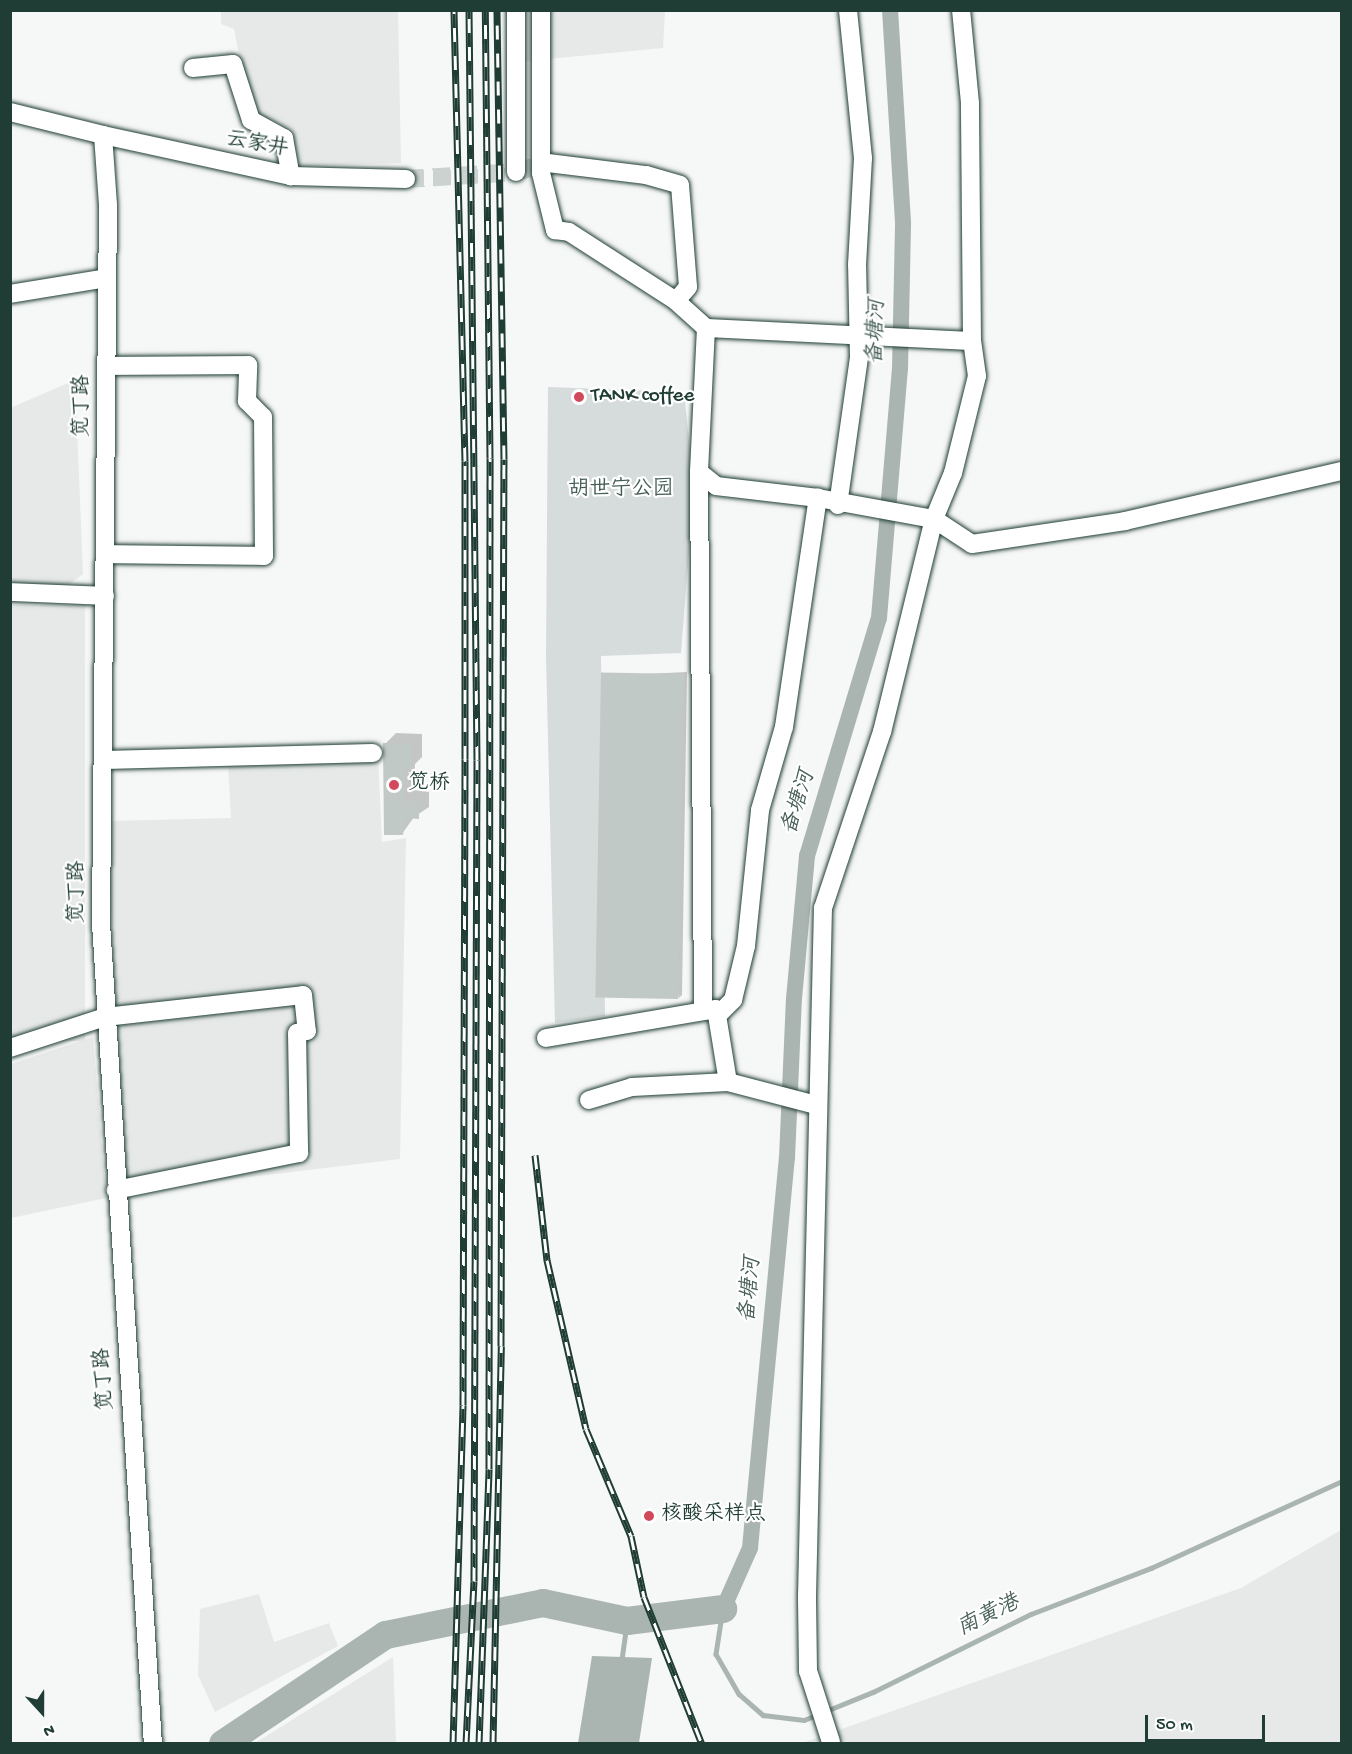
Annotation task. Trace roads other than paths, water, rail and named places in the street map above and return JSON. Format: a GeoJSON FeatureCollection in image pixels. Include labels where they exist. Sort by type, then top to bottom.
{"type":"FeatureCollection","features":[{"type":"Feature","properties":{"kind":"street"},"geometry":{"type":"LineString","coordinates":[[516,10],[516,172]]}},
{"type":"Feature","properties":{"kind":"street"},"geometry":{"type":"LineString","coordinates":[[541,10],[541,173],[555,230],[569,232],[676,301],[706,328],[859,338],[972,341]]}},
{"type":"Feature","properties":{"kind":"street"},"geometry":{"type":"LineString","coordinates":[[838,505],[859,338],[856,265],[863,158],[848,10]]}},
{"type":"Feature","properties":{"kind":"street"},"geometry":{"type":"LineString","coordinates":[[831,1743],[808,1671],[808,1103],[823,908],[882,732],[930,519],[953,473],[977,376],[972,341],[970,103],[961,10]]}},
{"type":"Feature","properties":{"kind":"street"},"geometry":{"type":"LineString","coordinates":[[193,68],[233,64],[251,120],[284,138],[291,176]]}},
{"type":"Feature","properties":{"kind":"street"},"geometry":{"type":"LineString","coordinates":[[10,112],[103,135]]}},
{"type":"Feature","properties":{"kind":"street","name":"云家井"},"geometry":{"type":"LineString","coordinates":[[103,135],[291,176],[406,179]]}},
{"type":"Feature","properties":{"kind":"street","name":"笕丁路"},"geometry":{"type":"LineString","coordinates":[[103,135],[107,278],[101,923],[105,1017],[153,1743]]}},
{"type":"Feature","properties":{"kind":"street"},"geometry":{"type":"LineString","coordinates":[[548,163],[646,175],[680,185],[688,287],[676,301]]}},
{"type":"Feature","properties":{"kind":"street"},"geometry":{"type":"LineString","coordinates":[[10,294],[107,278]]}},
{"type":"Feature","properties":{"kind":"street"},"geometry":{"type":"LineString","coordinates":[[706,328],[699,472],[710,1014],[736,1084]]}},
{"type":"Feature","properties":{"kind":"street"},"geometry":{"type":"LineString","coordinates":[[105,554],[264,556],[263,417],[247,401],[248,365],[106,366]]}},
{"type":"Feature","properties":{"kind":"street"},"geometry":{"type":"LineString","coordinates":[[699,472],[716,486],[818,498],[838,505],[930,519],[972,544],[1125,521],[1341,471]]}},
{"type":"Feature","properties":{"kind":"street"},"geometry":{"type":"LineString","coordinates":[[546,1038],[710,1014],[733,1000],[746,946],[760,810],[784,727],[818,498]]}},
{"type":"Feature","properties":{"kind":"street"},"geometry":{"type":"LineString","coordinates":[[10,592],[105,596]]}},
{"type":"Feature","properties":{"kind":"street"},"geometry":{"type":"LineString","coordinates":[[104,760],[373,753]]}},
{"type":"Feature","properties":{"kind":"street"},"geometry":{"type":"LineString","coordinates":[[10,1048],[105,1017],[303,996],[308,1031],[297,1033],[299,1154],[116,1190]]}},
{"type":"Feature","properties":{"kind":"street"},"geometry":{"type":"LineString","coordinates":[[589,1100],[632,1087],[736,1084],[808,1103]]}},
{"type":"Feature","properties":{"kind":"waterway","name":"备塘河"},"geometry":{"type":"LineString","coordinates":[[723,1609],[750,1548],[787,1158],[794,999],[807,856],[879,618],[900,369],[903,222],[890,10]]}},
{"type":"Feature","properties":{"kind":"waterway","name":"南黄港"},"geometry":{"type":"LineString","coordinates":[[826,1711],[873,1692],[1031,1614],[1151,1568],[1342,1481]]}},
{"type":"Feature","properties":{"kind":"waterway"},"geometry":{"type":"LineString","coordinates":[[223,1744],[386,1635],[543,1603],[627,1621],[723,1609]]}},
{"type":"Feature","properties":{"kind":"waterway","name":"南黄港"},"geometry":{"type":"LineString","coordinates":[[723,1609],[716,1654],[739,1694],[763,1715],[804,1720],[819,1714]]}},
{"type":"Feature","properties":{"kind":"waterway"},"geometry":{"type":"LineString","coordinates":[[621,1663],[627,1621]]}},
{"type":"Feature","properties":{"kind":"tunnel"},"geometry":{"type":"LineString","coordinates":[[406,179],[516,172],[548,163]]}},
{"type":"Feature","properties":{"kind":"railway"},"geometry":{"type":"LineString","coordinates":[[453,1744],[463,1405],[465,759],[465,461],[454,10]]}},
{"type":"Feature","properties":{"kind":"railway"},"geometry":{"type":"LineString","coordinates":[[466,1744],[474,1581],[477,760],[469,10]]}},
{"type":"Feature","properties":{"kind":"railway"},"geometry":{"type":"LineString","coordinates":[[479,1744],[489,1469],[490,458],[485,10]]}},
{"type":"Feature","properties":{"kind":"railway"},"geometry":{"type":"LineString","coordinates":[[493,1744],[501,1346],[504,459],[497,10]]}},
{"type":"Feature","properties":{"kind":"railway"},"geometry":{"type":"LineString","coordinates":[[535,1155],[547,1260],[586,1429],[631,1536],[644,1597],[702,1744]]}},
{"type":"Feature","properties":{"kind":"place","name":"TANK coffee"},"geometry":{"type":"Point","coordinates":[579,397]}},
{"type":"Feature","properties":{"kind":"place","name":"笕桥"},"geometry":{"type":"Point","coordinates":[394,785]}},
{"type":"Feature","properties":{"kind":"place","name":"核酸采样点"},"geometry":{"type":"Point","coordinates":[649,1516]}},
{"type":"Feature","properties":{"kind":"park label","name":"胡世宁公园"},"geometry":{"type":"Point","coordinates":[621,491]}}]}
